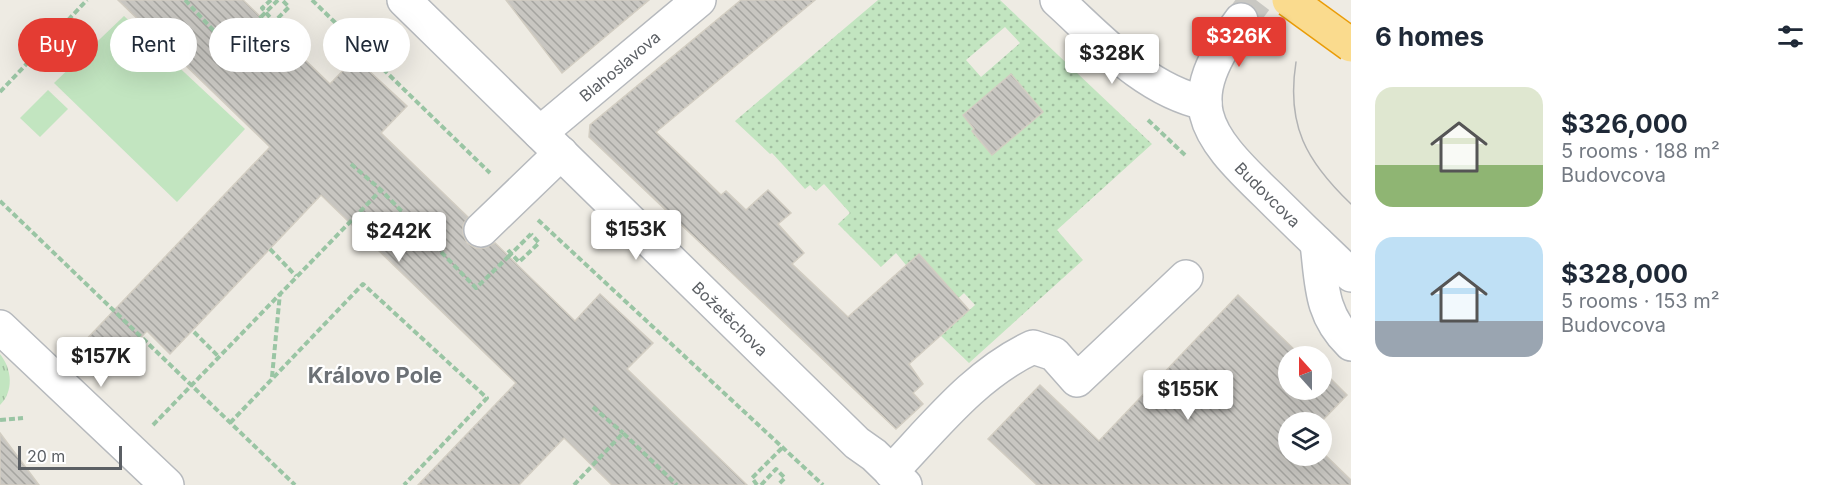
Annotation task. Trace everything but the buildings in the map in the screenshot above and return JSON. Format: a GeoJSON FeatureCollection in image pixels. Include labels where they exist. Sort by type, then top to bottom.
{"type":"FeatureCollection","features":[{"type":"Feature","properties":{"kind":"highway"},"geometry":{"type":"LineString","coordinates":[[1289,0],[1351,45]]}},
{"type":"Feature","properties":{"kind":"street","name":"Božetěchova"},"geometry":{"type":"LineString","coordinates":[[404,0],[857,443],[898,478]]}},
{"type":"Feature","properties":{"kind":"street","name":"Blahoslavova"},"geometry":{"type":"LineString","coordinates":[[481,230],[515,197],[550,143],[699,0]]}},
{"type":"Feature","properties":{"kind":"street"},"geometry":{"type":"LineString","coordinates":[[1057,0],[1126,63],[1183,98],[1205,103]]}},
{"type":"Feature","properties":{"kind":"street","name":"Budovcova"},"geometry":{"type":"LineString","coordinates":[[1241,20],[1213,63],[1205,103],[1208,122],[1225,153],[1351,275]]}},
{"type":"Feature","properties":{"kind":"street"},"geometry":{"type":"LineString","coordinates":[[1317,243],[1326,310],[1336,329],[1351,344]]}},
{"type":"Feature","properties":{"kind":"street"},"geometry":{"type":"LineString","coordinates":[[898,478],[983,377],[1013,356],[1033,347],[1054,354],[1077,380],[1186,277]]}},
{"type":"Feature","properties":{"kind":"street"},"geometry":{"type":"LineString","coordinates":[[0,327],[167,485]]}},
{"type":"Feature","properties":{"kind":"path"},"geometry":{"type":"LineString","coordinates":[[0,92],[87,0]]}},
{"type":"Feature","properties":{"kind":"path"},"geometry":{"type":"LineString","coordinates":[[185,0],[230,48],[261,17],[280,0],[289,7],[274,22],[262,8],[271,0]]}},
{"type":"Feature","properties":{"kind":"path"},"geometry":{"type":"LineString","coordinates":[[312,0],[515,197],[784,446],[823,485]]}},
{"type":"Feature","properties":{"kind":"path"},"geometry":{"type":"LineString","coordinates":[[351,164],[381,190],[476,288],[531,234],[539,243],[524,259]]}},
{"type":"Feature","properties":{"kind":"path"},"geometry":{"type":"LineString","coordinates":[[130,449],[381,190]]}},
{"type":"Feature","properties":{"kind":"path"},"geometry":{"type":"LineString","coordinates":[[0,201],[295,485]]}},
{"type":"Feature","properties":{"kind":"path"},"geometry":{"type":"LineString","coordinates":[[270,249],[296,276]]}},
{"type":"Feature","properties":{"kind":"path"},"geometry":{"type":"LineString","coordinates":[[230,423],[363,284],[487,398],[404,485]]}},
{"type":"Feature","properties":{"kind":"path"},"geometry":{"type":"LineString","coordinates":[[272,378],[280,293]]}},
{"type":"Feature","properties":{"kind":"path"},"geometry":{"type":"LineString","coordinates":[[194,332],[219,357]]}},
{"type":"Feature","properties":{"kind":"path"},"geometry":{"type":"LineString","coordinates":[[593,407],[624,433],[677,485]]}},
{"type":"Feature","properties":{"kind":"path"},"geometry":{"type":"LineString","coordinates":[[0,420],[23,418]]}},
{"type":"Feature","properties":{"kind":"path"},"geometry":{"type":"LineString","coordinates":[[574,485],[624,433]]}},
{"type":"Feature","properties":{"kind":"path"},"geometry":{"type":"LineString","coordinates":[[778,485],[785,478],[776,470],[759,485],[752,478],[784,446]]}},
{"type":"Feature","properties":{"kind":"green space"},"geometry":{"type":"Polygon","coordinates":[[[878,0],[1000,0],[1152,144],[1057,230],[1083,260],[969,363],[941,336],[975,305],[964,293],[937,318],[919,254],[906,265],[896,253],[881,267],[838,224],[850,213],[824,184],[816,191],[810,185],[805,189],[772,153],[770,154],[735,121],[878,0]],[[1005,27],[966,60],[981,77],[1020,43],[1005,27]]]}},
{"type":"Feature","properties":{"kind":"green space"},"geometry":{"type":"Polygon","coordinates":[[[110,29],[110,72],[184,72],[245,129],[177,202],[54,83],[65,72],[98,72],[98,41],[110,29]]]}},
{"type":"Feature","properties":{"kind":"green space"},"geometry":{"type":"Polygon","coordinates":[[[48,90],[68,109],[40,137],[20,118],[48,90]]]}},
{"type":"Feature","properties":{"kind":"green space"},"geometry":{"type":"Polygon","coordinates":[[[0,354],[7,366],[10,380],[8,393],[0,405],[0,354]]]}},
{"type":"Feature","properties":{"kind":"tunnel"},"geometry":{"type":"LineString","coordinates":[[1241,20],[1256,0]]}},
{"type":"Feature","properties":{"kind":"tram line"},"geometry":{"type":"LineString","coordinates":[[1296,62],[1294,105],[1303,140],[1322,173],[1351,204]]}},
{"type":"Feature","properties":{"kind":"district","name":"Královo Pole"},"geometry":{"type":"Point","coordinates":[375,375]}}]}
